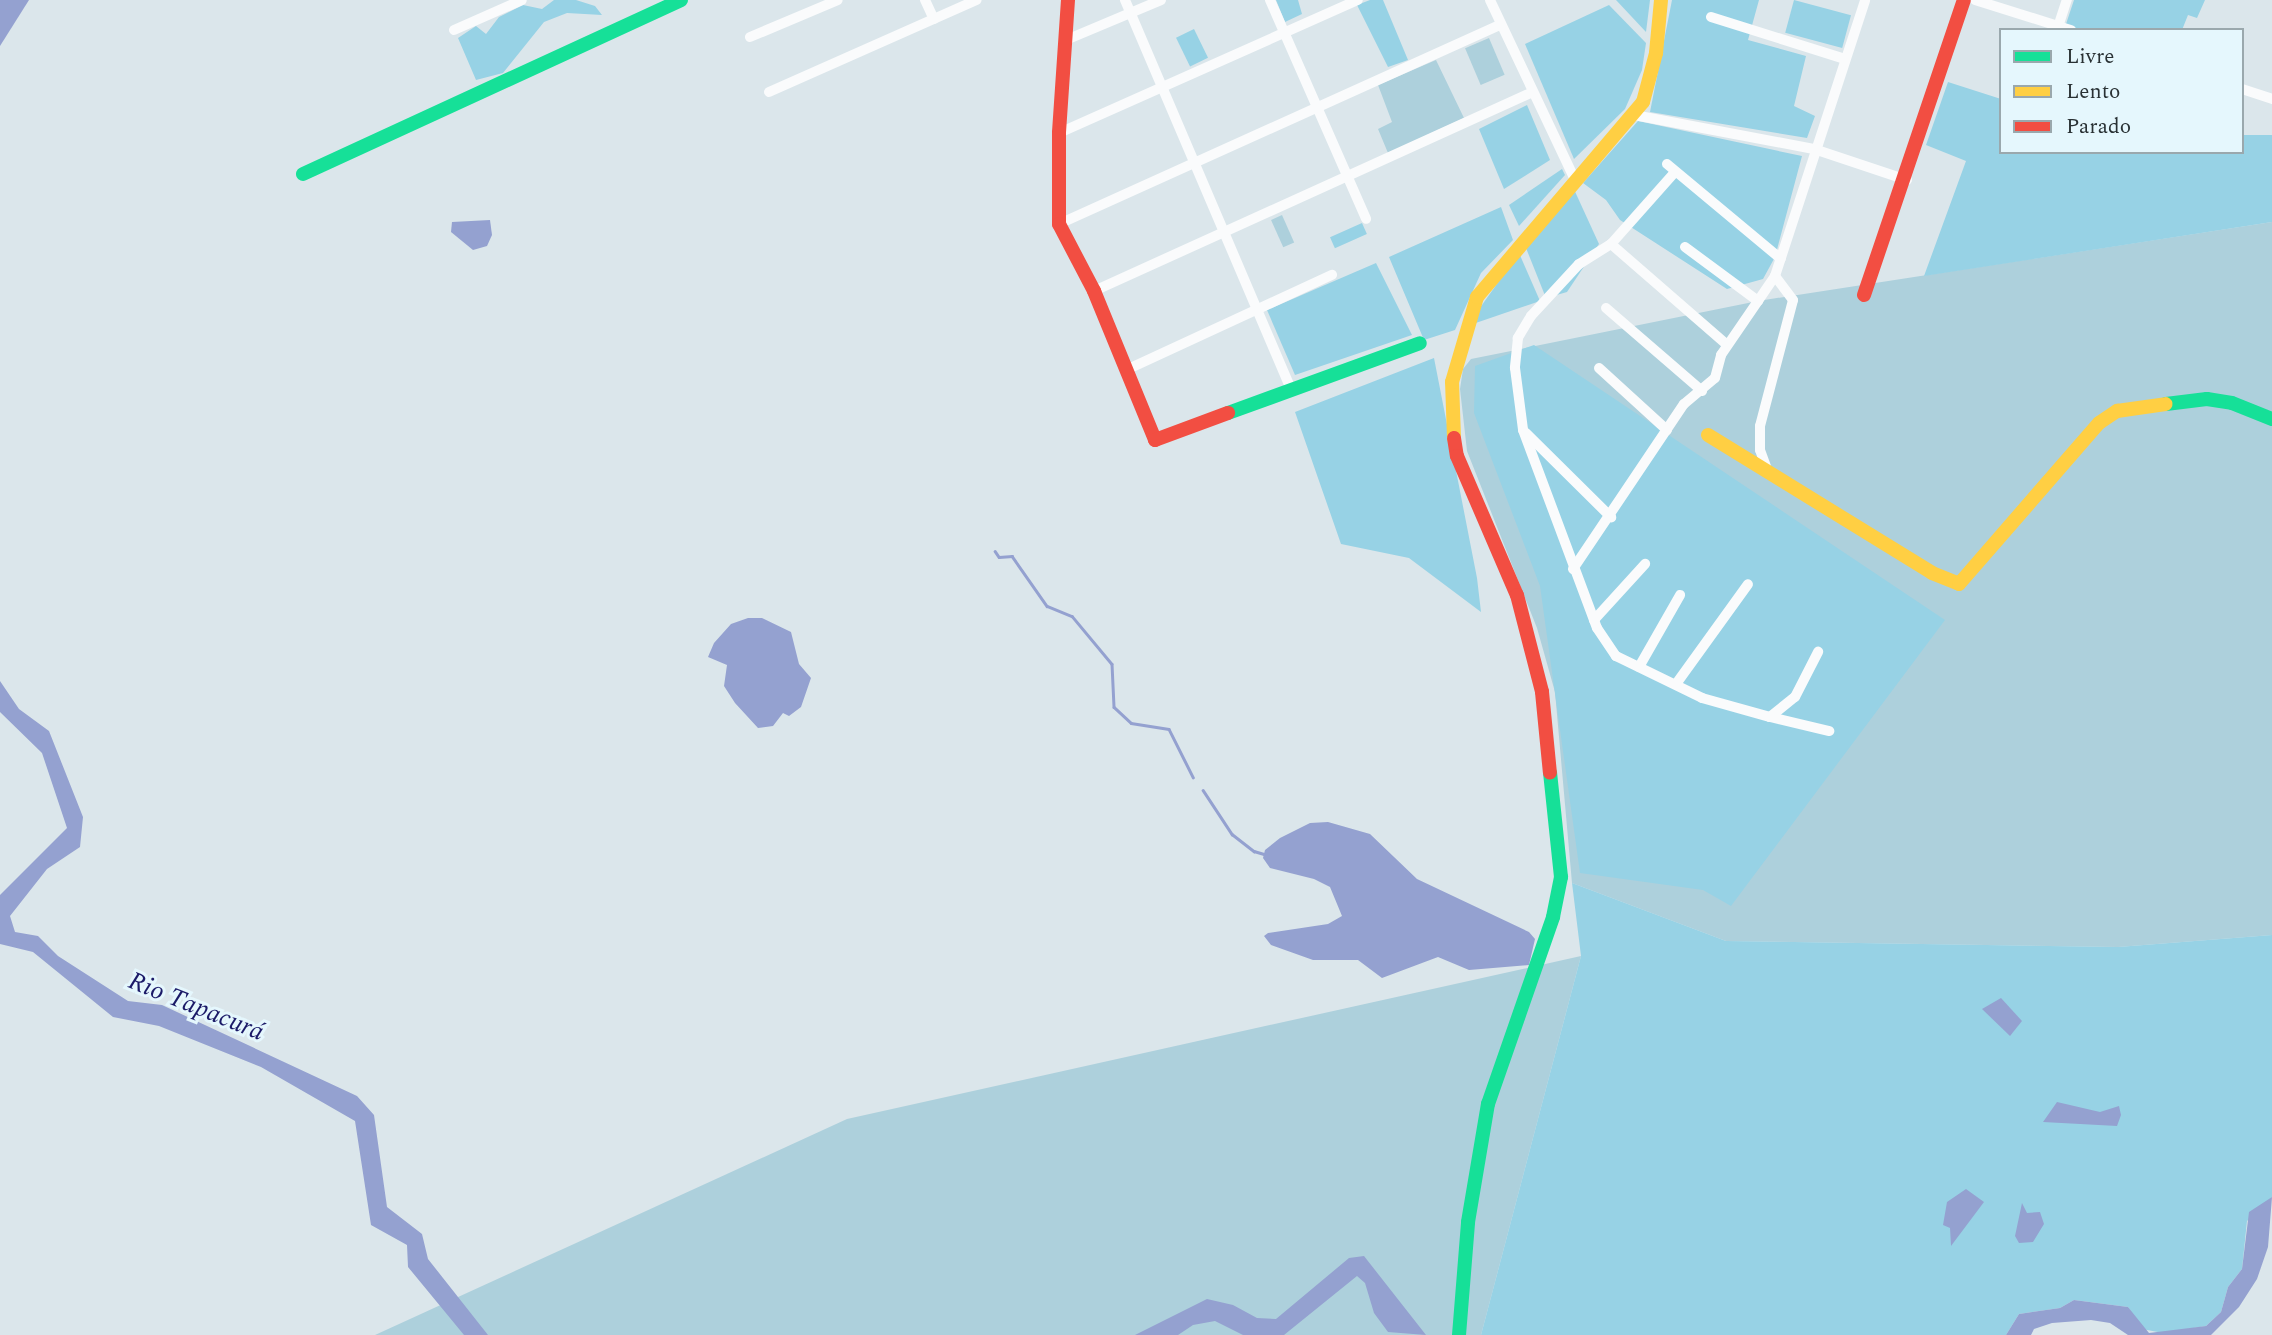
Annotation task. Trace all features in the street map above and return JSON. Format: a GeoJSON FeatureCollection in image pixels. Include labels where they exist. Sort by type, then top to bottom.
{"type":"FeatureCollection","features":[{"type":"Feature","properties":{"kind":"street"},"geometry":{"type":"LineString","coordinates":[[454,30],[522,0]]}},
{"type":"Feature","properties":{"kind":"street"},"geometry":{"type":"LineString","coordinates":[[303,174],[681,0]]}},
{"type":"Feature","properties":{"kind":"street"},"geometry":{"type":"LineString","coordinates":[[750,37],[838,0]]}},
{"type":"Feature","properties":{"kind":"street"},"geometry":{"type":"LineString","coordinates":[[925,0],[934,19]]}},
{"type":"Feature","properties":{"kind":"street"},"geometry":{"type":"LineString","coordinates":[[769,92],[977,0]]}},
{"type":"Feature","properties":{"kind":"street"},"geometry":{"type":"LineString","coordinates":[[1069,0],[1059,133],[1059,224],[1094,291],[1155,440],[1290,387],[1420,343]]}},
{"type":"Feature","properties":{"kind":"street"},"geometry":{"type":"LineString","coordinates":[[1125,0],[1290,387]]}},
{"type":"Feature","properties":{"kind":"street"},"geometry":{"type":"LineString","coordinates":[[1066,40],[1161,0]]}},
{"type":"Feature","properties":{"kind":"street"},"geometry":{"type":"LineString","coordinates":[[1270,0],[1366,219]]}},
{"type":"Feature","properties":{"kind":"street"},"geometry":{"type":"LineString","coordinates":[[1059,133],[1283,30],[1358,0]]}},
{"type":"Feature","properties":{"kind":"street"},"geometry":{"type":"LineString","coordinates":[[1490,0],[1531,93],[1574,178]]}},
{"type":"Feature","properties":{"kind":"street"},"geometry":{"type":"LineString","coordinates":[[1459,1335],[1468,1222],[1488,1104],[1553,917],[1560,877],[1542,692],[1517,595],[1457,456],[1450,413],[1452,382],[1477,297],[1574,178],[1634,116],[1650,86],[1661,0]]}},
{"type":"Feature","properties":{"kind":"street"},"geometry":{"type":"LineString","coordinates":[[1573,569],[1611,517],[1684,404],[1715,378],[1727,345],[1775,276],[1814,149],[1865,0]]}},
{"type":"Feature","properties":{"kind":"street"},"geometry":{"type":"LineString","coordinates":[[1864,295],[1907,180],[1964,0]]}},
{"type":"Feature","properties":{"kind":"street"},"geometry":{"type":"LineString","coordinates":[[1975,0],[2057,28],[2067,0]]}},
{"type":"Feature","properties":{"kind":"street"},"geometry":{"type":"LineString","coordinates":[[1711,17],[1845,59]]}},
{"type":"Feature","properties":{"kind":"street"},"geometry":{"type":"LineString","coordinates":[[1059,224],[1194,160],[1502,24]]}},
{"type":"Feature","properties":{"kind":"street"},"geometry":{"type":"LineString","coordinates":[[2244,90],[2272,99]]}},
{"type":"Feature","properties":{"kind":"street"},"geometry":{"type":"LineString","coordinates":[[1094,291],[1531,93]]}},
{"type":"Feature","properties":{"kind":"street"},"geometry":{"type":"LineString","coordinates":[[1634,116],[1814,149],[1907,180]]}},
{"type":"Feature","properties":{"kind":"street"},"geometry":{"type":"LineString","coordinates":[[1780,259],[1671,168],[1611,244],[1579,264],[1531,316],[1518,338],[1515,368],[1523,430],[1573,569],[1594,620],[1616,656],[1702,698],[1829,731]]}},
{"type":"Feature","properties":{"kind":"street"},"geometry":{"type":"LineString","coordinates":[[1611,244],[1727,345]]}},
{"type":"Feature","properties":{"kind":"street"},"geometry":{"type":"LineString","coordinates":[[1685,247],[1758,301]]}},
{"type":"Feature","properties":{"kind":"street"},"geometry":{"type":"LineString","coordinates":[[1126,370],[1332,275]]}},
{"type":"Feature","properties":{"kind":"street"},"geometry":{"type":"LineString","coordinates":[[1768,472],[1760,450],[1760,426],[1793,300],[1775,276]]}},
{"type":"Feature","properties":{"kind":"street"},"geometry":{"type":"LineString","coordinates":[[1606,308],[1702,391]]}},
{"type":"Feature","properties":{"kind":"street"},"geometry":{"type":"LineString","coordinates":[[1598,368],[1667,430]]}},
{"type":"Feature","properties":{"kind":"street"},"geometry":{"type":"LineString","coordinates":[[1708,435],[1932,573],[1959,584],[2099,424],[2117,411],[2207,399],[2232,403],[2272,419]]}},
{"type":"Feature","properties":{"kind":"street"},"geometry":{"type":"LineString","coordinates":[[1523,430],[1611,517]]}},
{"type":"Feature","properties":{"kind":"street"},"geometry":{"type":"LineString","coordinates":[[1594,620],[1645,564]]}},
{"type":"Feature","properties":{"kind":"street"},"geometry":{"type":"LineString","coordinates":[[1676,684],[1748,584]]}},
{"type":"Feature","properties":{"kind":"street"},"geometry":{"type":"LineString","coordinates":[[1639,667],[1681,595]]}},
{"type":"Feature","properties":{"kind":"street"},"geometry":{"type":"LineString","coordinates":[[1770,717],[1796,697],[1818,652]]}},
{"type":"Feature","properties":{"kind":"shaded area"},"geometry":{"type":"Polygon","coordinates":[[[0,0],[29,0],[0,46],[0,0]]]}},
{"type":"Feature","properties":{"kind":"shaded area"},"geometry":{"type":"Polygon","coordinates":[[[554,0],[576,0],[595,6],[602,15],[567,13],[544,22],[503,73],[476,80],[458,38],[476,26],[486,34],[499,17],[523,5],[542,9],[554,0]]]}},
{"type":"Feature","properties":{"kind":"shaded area"},"geometry":{"type":"Polygon","coordinates":[[[1276,0],[1298,0],[1302,14],[1285,22],[1276,0]]]}},
{"type":"Feature","properties":{"kind":"shaded area"},"geometry":{"type":"Polygon","coordinates":[[[1370,0],[1383,0],[1408,60],[1388,67],[1357,5],[1370,0]]]}},
{"type":"Feature","properties":{"kind":"shaded area"},"geometry":{"type":"Polygon","coordinates":[[[1616,0],[1650,0],[1646,32],[1616,0]]]}},
{"type":"Feature","properties":{"kind":"shaded area"},"geometry":{"type":"Polygon","coordinates":[[[1672,0],[1759,0],[1748,40],[1806,56],[1794,106],[1815,116],[1807,138],[1650,112],[1672,0]]]}},
{"type":"Feature","properties":{"kind":"shaded area"},"geometry":{"type":"Polygon","coordinates":[[[1794,0],[1851,15],[1842,48],[1785,33],[1794,0]]]}},
{"type":"Feature","properties":{"kind":"shaded area"},"geometry":{"type":"Polygon","coordinates":[[[2074,0],[2205,0],[2197,18],[2188,15],[2183,28],[2065,28],[2074,0]]]}},
{"type":"Feature","properties":{"kind":"shaded area"},"geometry":{"type":"Polygon","coordinates":[[[1609,5],[1646,43],[1642,70],[1625,109],[1574,159],[1525,44],[1609,5]]]}},
{"type":"Feature","properties":{"kind":"shaded area"},"geometry":{"type":"Polygon","coordinates":[[[1194,29],[1208,58],[1190,67],[1176,38],[1194,29]]]}},
{"type":"Feature","properties":{"kind":"shaded area"},"geometry":{"type":"Polygon","coordinates":[[[1489,38],[1505,75],[1481,85],[1465,48],[1489,38]]]}},
{"type":"Feature","properties":{"kind":"shaded area"},"geometry":{"type":"Polygon","coordinates":[[[1436,60],[1464,118],[1388,153],[1378,129],[1392,122],[1378,85],[1436,60]]]}},
{"type":"Feature","properties":{"kind":"shaded area"},"geometry":{"type":"Polygon","coordinates":[[[1948,82],[1999,98],[1999,154],[2244,154],[2244,135],[2272,135],[2272,222],[1924,276],[1966,161],[1926,145],[1948,82]]]}},
{"type":"Feature","properties":{"kind":"shaded area"},"geometry":{"type":"Polygon","coordinates":[[[1527,105],[1550,160],[1504,189],[1479,129],[1527,105]]]}},
{"type":"Feature","properties":{"kind":"shaded area"},"geometry":{"type":"Polygon","coordinates":[[[1638,121],[1802,156],[1775,257],[1763,279],[1727,289],[1620,220],[1606,200],[1583,183],[1638,121]]]}},
{"type":"Feature","properties":{"kind":"shaded area"},"geometry":{"type":"Polygon","coordinates":[[[1562,169],[1565,175],[1519,226],[1509,205],[1562,169]]]}},
{"type":"Feature","properties":{"kind":"shaded area"},"geometry":{"type":"Polygon","coordinates":[[[1572,185],[1599,244],[1567,292],[1546,298],[1526,248],[1572,185]]]}},
{"type":"Feature","properties":{"kind":"shaded area"},"geometry":{"type":"Polygon","coordinates":[[[1501,207],[1513,240],[1481,273],[1455,330],[1424,340],[1389,257],[1501,207]]]}},
{"type":"Feature","properties":{"kind":"shaded area"},"geometry":{"type":"Polygon","coordinates":[[[1282,215],[1294,242],[1283,247],[1271,220],[1282,215]]]}},
{"type":"Feature","properties":{"kind":"shaded area"},"geometry":{"type":"Polygon","coordinates":[[[490,220],[492,235],[487,246],[473,250],[451,232],[452,222],[490,220]]]}},
{"type":"Feature","properties":{"kind":"shaded area"},"geometry":{"type":"Polygon","coordinates":[[[2272,222],[2272,935],[2118,947],[1726,941],[1572,883],[1555,692],[1537,628],[1467,451],[1460,389],[1463,369],[1471,359],[1758,301],[2272,222]]]}},
{"type":"Feature","properties":{"kind":"shaded area"},"geometry":{"type":"Polygon","coordinates":[[[1362,223],[1367,234],[1335,248],[1330,237],[1362,223]]]}},
{"type":"Feature","properties":{"kind":"shaded area"},"geometry":{"type":"Polygon","coordinates":[[[1519,253],[1540,301],[1467,326],[1519,253]]]}},
{"type":"Feature","properties":{"kind":"shaded area"},"geometry":{"type":"Polygon","coordinates":[[[1376,263],[1412,335],[1295,375],[1267,310],[1376,263]]]}},
{"type":"Feature","properties":{"kind":"shaded area"},"geometry":{"type":"Polygon","coordinates":[[[1534,345],[1945,620],[1731,906],[1703,890],[1580,873],[1540,586],[1474,413],[1475,366],[1534,345]]]}},
{"type":"Feature","properties":{"kind":"shaded area"},"geometry":{"type":"Polygon","coordinates":[[[1434,358],[1477,578],[1481,612],[1409,558],[1341,544],[1295,412],[1434,358]]]}},
{"type":"Feature","properties":{"kind":"shaded area"},"geometry":{"type":"Polygon","coordinates":[[[748,618],[762,618],[791,632],[799,664],[811,678],[801,707],[789,716],[783,713],[773,726],[758,728],[735,703],[724,686],[727,665],[708,657],[714,643],[731,624],[748,618]]]}},
{"type":"Feature","properties":{"kind":"shaded area"},"geometry":{"type":"Polygon","coordinates":[[[0,681],[19,709],[49,731],[83,817],[80,847],[47,869],[10,916],[15,932],[38,936],[58,956],[128,1001],[162,1005],[357,1096],[374,1115],[387,1207],[422,1234],[428,1259],[488,1335],[464,1335],[408,1267],[407,1245],[371,1225],[355,1121],[261,1067],[159,1026],[113,1017],[33,952],[0,944],[0,895],[67,828],[42,753],[0,712],[0,681]]]}},
{"type":"Feature","properties":{"kind":"shaded area"},"geometry":{"type":"Polygon","coordinates":[[[1328,822],[1370,834],[1417,879],[1529,932],[1535,939],[1529,965],[1469,970],[1438,957],[1382,978],[1358,960],[1313,960],[1271,945],[1264,936],[1268,933],[1328,924],[1342,916],[1330,887],[1314,879],[1270,868],[1263,858],[1265,850],[1280,838],[1310,823],[1328,822]]]}},
{"type":"Feature","properties":{"kind":"shaded area"},"geometry":{"type":"Polygon","coordinates":[[[1572,883],[1726,941],[2118,947],[2272,935],[2272,1197],[2247,1221],[2242,1269],[2228,1287],[2221,1312],[2206,1326],[2163,1333],[2142,1329],[2128,1307],[2074,1300],[2060,1308],[2019,1314],[2006,1335],[1481,1335],[1581,956],[1572,883]]]}},
{"type":"Feature","properties":{"kind":"shaded area"},"geometry":{"type":"Polygon","coordinates":[[[1581,956],[1481,1335],[375,1335],[847,1119],[1581,956]]]}},
{"type":"Feature","properties":{"kind":"shaded area"},"geometry":{"type":"Polygon","coordinates":[[[2001,998],[2022,1021],[2010,1036],[1982,1009],[2001,998]]]}},
{"type":"Feature","properties":{"kind":"shaded area"},"geometry":{"type":"Polygon","coordinates":[[[2057,1102],[2100,1112],[2119,1106],[2121,1115],[2117,1126],[2043,1122],[2057,1102]]]}},
{"type":"Feature","properties":{"kind":"shaded area"},"geometry":{"type":"Polygon","coordinates":[[[1966,1189],[1984,1202],[1951,1246],[1950,1228],[1943,1225],[1947,1202],[1966,1189]]]}},
{"type":"Feature","properties":{"kind":"shaded area"},"geometry":{"type":"Polygon","coordinates":[[[2272,1197],[2268,1247],[2257,1279],[2239,1307],[2211,1335],[2128,1335],[2110,1323],[2091,1320],[2052,1323],[2034,1329],[2031,1335],[2006,1335],[2019,1314],[2060,1308],[2074,1300],[2128,1307],[2149,1333],[2206,1326],[2221,1312],[2228,1287],[2242,1269],[2249,1212],[2272,1197]]]}},
{"type":"Feature","properties":{"kind":"shaded area"},"geometry":{"type":"Polygon","coordinates":[[[2022,1203],[2027,1213],[2040,1212],[2044,1224],[2033,1242],[2019,1243],[2015,1236],[2022,1203]]]}},
{"type":"Feature","properties":{"kind":"shaded area"},"geometry":{"type":"Polygon","coordinates":[[[1364,1256],[1426,1335],[1388,1332],[1374,1313],[1365,1283],[1357,1276],[1284,1335],[1243,1335],[1215,1321],[1193,1325],[1178,1335],[1135,1335],[1207,1299],[1233,1305],[1257,1318],[1276,1319],[1349,1258],[1364,1256]]]}},
{"type":"Feature","properties":{"kind":"waterway"},"geometry":{"type":"LineString","coordinates":[[995,551],[999,557],[1012,556],[1047,606],[1072,616],[1112,664],[1114,707],[1131,723],[1169,729],[1193,777]]}},
{"type":"Feature","properties":{"kind":"waterway"},"geometry":{"type":"LineString","coordinates":[[1203,790],[1232,834],[1254,851],[1264,854]]}},
{"type":"Feature","properties":{"kind":"traffic: fast"},"geometry":{"type":"LineString","coordinates":[[303,174],[681,0]]}},
{"type":"Feature","properties":{"kind":"traffic: fast"},"geometry":{"type":"LineString","coordinates":[[1228,413],[1420,343]]}},
{"type":"Feature","properties":{"kind":"traffic: fast"},"geometry":{"type":"LineString","coordinates":[[2166,404],[2207,399],[2232,403],[2272,419]]}},
{"type":"Feature","properties":{"kind":"traffic: fast"},"geometry":{"type":"LineString","coordinates":[[1459,1335],[1468,1222],[1488,1104],[1553,917],[1561,877],[1550,773]]}},
{"type":"Feature","properties":{"kind":"traffic: slow"},"geometry":{"type":"LineString","coordinates":[[1454,438],[1452,382],[1477,297],[1643,102],[1656,53],[1661,0]]}},
{"type":"Feature","properties":{"kind":"traffic: slow"},"geometry":{"type":"LineString","coordinates":[[1708,435],[1932,573],[1959,584],[2099,423],[2117,411],[2166,404]]}},
{"type":"Feature","properties":{"kind":"traffic: jam"},"geometry":{"type":"LineString","coordinates":[[1068,0],[1059,133],[1059,224],[1094,291],[1155,440],[1228,413]]}},
{"type":"Feature","properties":{"kind":"traffic: jam"},"geometry":{"type":"LineString","coordinates":[[1864,295],[1964,0]]}},
{"type":"Feature","properties":{"kind":"traffic: jam"},"geometry":{"type":"LineString","coordinates":[[1454,438],[1457,456],[1517,595],[1542,692],[1550,773]]}},
{"type":"Feature","properties":{"kind":"water label","name":"Rio Tapacurá"},"geometry":{"type":"Point","coordinates":[196,1007]}}]}
